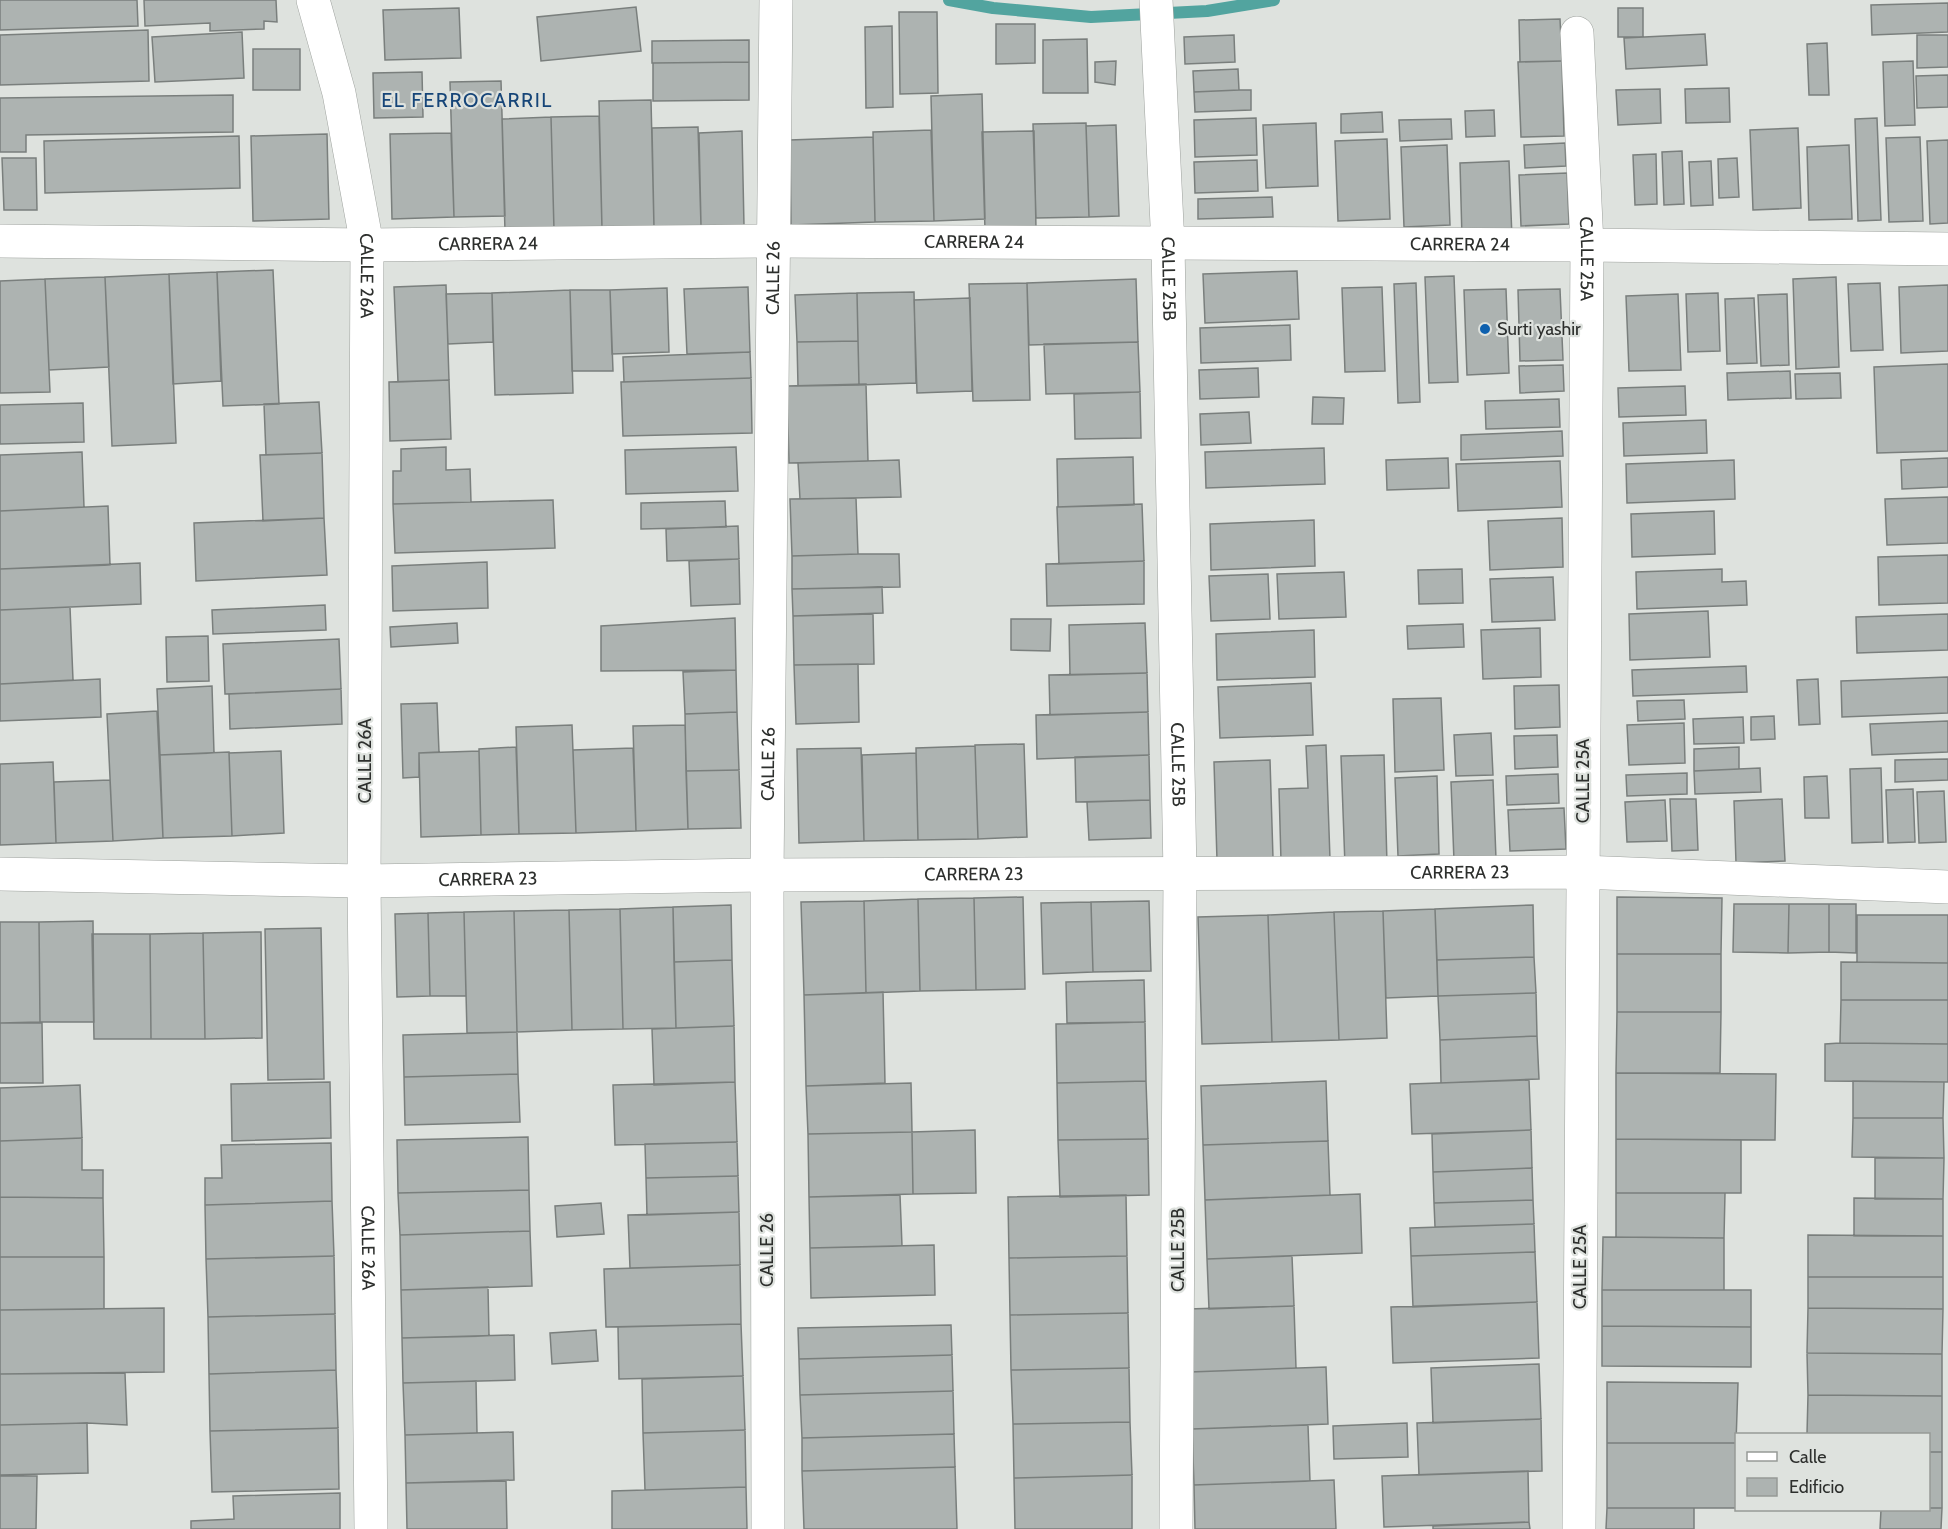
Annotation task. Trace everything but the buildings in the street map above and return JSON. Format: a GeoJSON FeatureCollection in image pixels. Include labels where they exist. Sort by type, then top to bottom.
{"type":"FeatureCollection","features":[{"type":"Feature","properties":{"kind":"street","name":"CALLE 26A"},"geometry":{"type":"LineString","coordinates":[[313,0],[339,93],[367,245],[364,881],[371,1529]]}},
{"type":"Feature","properties":{"kind":"street","name":"CALLE 25B"},"geometry":{"type":"LineString","coordinates":[[1155,0],[1168,244],[1180,874],[1176,1529]]}},
{"type":"Feature","properties":{"kind":"street","name":"CALLE 26"},"geometry":{"type":"LineString","coordinates":[[768,1529],[767,875],[776,14]]}},
{"type":"Feature","properties":{"kind":"street","name":"CALLE 25A"},"geometry":{"type":"LineString","coordinates":[[1577,33],[1587,245],[1578,1529]]}},
{"type":"Feature","properties":{"kind":"street","name":"CARRERA 24"},"geometry":{"type":"LineString","coordinates":[[0,241],[367,245],[775,241],[1948,249]]}},
{"type":"Feature","properties":{"kind":"street","name":"CARRERA 23"},"geometry":{"type":"LineString","coordinates":[[0,874],[364,881],[767,875],[1582,872],[1948,887]]}},
{"type":"Feature","properties":{"kind":"waterway"},"geometry":{"type":"LineString","coordinates":[[949,0],[993,8],[1091,17],[1207,11],[1274,0]]}},
{"type":"Feature","properties":{"kind":"place","name":"Surti yashir"},"geometry":{"type":"Point","coordinates":[1485,329]}},
{"type":"Feature","properties":{"kind":"district","name":"EL FERROCARRIL"},"geometry":{"type":"Point","coordinates":[467,100]}}]}
